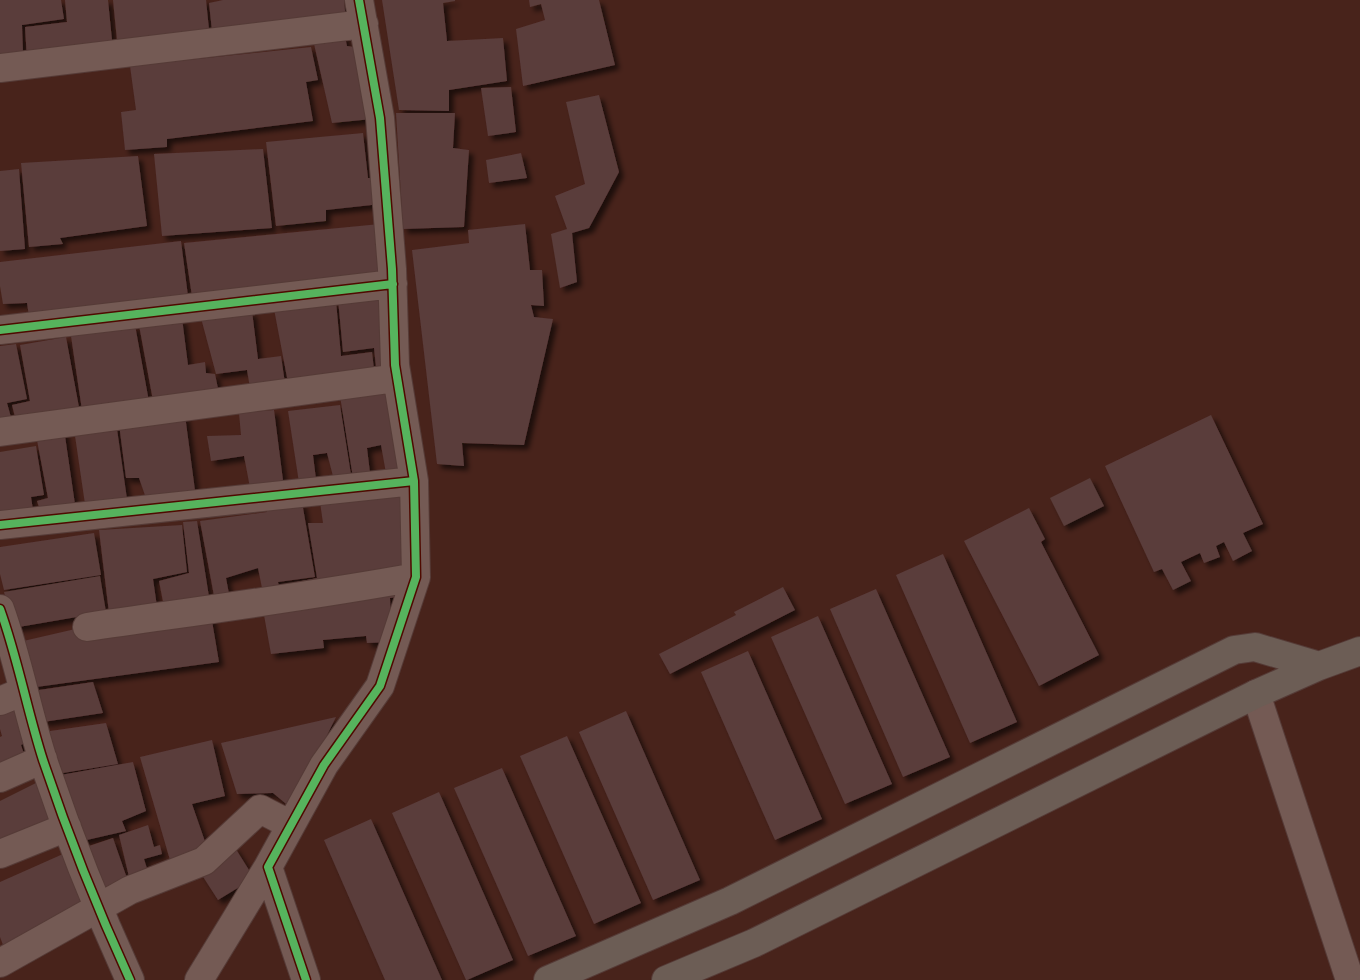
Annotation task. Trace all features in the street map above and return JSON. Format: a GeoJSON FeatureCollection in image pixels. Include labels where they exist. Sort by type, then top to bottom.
{"type":"FeatureCollection","features":[{"type":"Feature","properties":{"kind":"main road"},"geometry":{"type":"LineString","coordinates":[[548,980],[730,901],[1234,650],[1255,647],[1319,666]]}},
{"type":"Feature","properties":{"kind":"main road"},"geometry":{"type":"LineString","coordinates":[[666,980],[754,943],[1256,694],[1319,666],[1360,651]]}},
{"type":"Feature","properties":{"kind":"street"},"geometry":{"type":"LineString","coordinates":[[0,68],[362,12],[380,118],[393,284],[395,365],[414,481],[416,577],[380,686],[324,765],[268,867],[200,980]]}},
{"type":"Feature","properties":{"kind":"street"},"geometry":{"type":"LineString","coordinates":[[0,330],[393,284]]}},
{"type":"Feature","properties":{"kind":"street"},"geometry":{"type":"LineString","coordinates":[[0,432],[397,378]]}},
{"type":"Feature","properties":{"kind":"street"},"geometry":{"type":"LineString","coordinates":[[0,525],[414,481]]}},
{"type":"Feature","properties":{"kind":"street"},"geometry":{"type":"LineString","coordinates":[[87,626],[254,603],[416,577]]}},
{"type":"Feature","properties":{"kind":"street"},"geometry":{"type":"LineString","coordinates":[[0,610],[9,635],[12,696],[43,759],[105,924],[130,980]]}},
{"type":"Feature","properties":{"kind":"street"},"geometry":{"type":"LineString","coordinates":[[1256,694],[1350,980]]}},
{"type":"Feature","properties":{"kind":"street"},"geometry":{"type":"LineString","coordinates":[[0,778],[43,759]]}},
{"type":"Feature","properties":{"kind":"street"},"geometry":{"type":"LineString","coordinates":[[0,964],[130,890],[204,861],[260,809],[291,825]]}},
{"type":"Feature","properties":{"kind":"street"},"geometry":{"type":"LineString","coordinates":[[0,854],[67,827]]}},
{"type":"Feature","properties":{"kind":"street"},"geometry":{"type":"LineString","coordinates":[[268,867],[306,980]]}},
{"type":"Feature","properties":{"kind":"building"},"geometry":{"type":"Polygon","coordinates":[[[0,0],[61,0],[64,19],[22,25],[23,52],[0,56],[0,0]]]}},
{"type":"Feature","properties":{"kind":"building"},"geometry":{"type":"Polygon","coordinates":[[[65,0],[108,0],[113,50],[27,60],[25,27],[67,22],[65,0]]]}},
{"type":"Feature","properties":{"kind":"building"},"geometry":{"type":"Polygon","coordinates":[[[113,0],[206,0],[210,39],[118,50],[113,0]]]}},
{"type":"Feature","properties":{"kind":"building"},"geometry":{"type":"Polygon","coordinates":[[[223,0],[344,0],[346,22],[213,40],[209,3],[223,0]]]}},
{"type":"Feature","properties":{"kind":"building"},"geometry":{"type":"Polygon","coordinates":[[[382,0],[455,0],[443,3],[447,41],[503,38],[507,81],[449,90],[449,111],[399,110],[382,0]]]}},
{"type":"Feature","properties":{"kind":"building"},"geometry":{"type":"Polygon","coordinates":[[[529,0],[599,0],[615,65],[523,86],[516,29],[545,20],[541,4],[530,7],[529,0]]]}},
{"type":"Feature","properties":{"kind":"building"},"geometry":{"type":"Polygon","coordinates":[[[344,32],[347,46],[362,48],[372,119],[332,123],[312,35],[344,32]]]}},
{"type":"Feature","properties":{"kind":"building"},"geometry":{"type":"Polygon","coordinates":[[[311,47],[318,80],[306,82],[313,121],[167,139],[167,147],[125,150],[121,112],[136,110],[130,66],[311,47]]]}},
{"type":"Feature","properties":{"kind":"building"},"geometry":{"type":"Polygon","coordinates":[[[511,87],[516,132],[488,136],[481,88],[511,87]]]}},
{"type":"Feature","properties":{"kind":"building"},"geometry":{"type":"Polygon","coordinates":[[[599,95],[619,172],[589,228],[572,233],[577,282],[560,288],[551,234],[567,229],[555,196],[585,184],[566,102],[599,95]]]}},
{"type":"Feature","properties":{"kind":"building"},"geometry":{"type":"Polygon","coordinates":[[[396,113],[455,113],[453,148],[469,150],[464,227],[403,229],[396,113]]]}},
{"type":"Feature","properties":{"kind":"building"},"geometry":{"type":"Polygon","coordinates":[[[363,133],[368,178],[379,178],[381,204],[326,210],[326,221],[276,226],[266,142],[363,133]]]}},
{"type":"Feature","properties":{"kind":"building"},"geometry":{"type":"Polygon","coordinates":[[[263,149],[272,228],[162,236],[154,154],[263,149]]]}},
{"type":"Feature","properties":{"kind":"building"},"geometry":{"type":"Polygon","coordinates":[[[521,153],[527,178],[489,183],[486,160],[521,153]]]}},
{"type":"Feature","properties":{"kind":"building"},"geometry":{"type":"Polygon","coordinates":[[[138,156],[147,226],[60,238],[63,244],[29,247],[21,163],[138,156]]]}},
{"type":"Feature","properties":{"kind":"building"},"geometry":{"type":"Polygon","coordinates":[[[19,169],[25,249],[0,251],[0,171],[19,169]]]}},
{"type":"Feature","properties":{"kind":"building"},"geometry":{"type":"Polygon","coordinates":[[[380,224],[386,279],[193,303],[184,243],[380,224]]]}},
{"type":"Feature","properties":{"kind":"building"},"geometry":{"type":"Polygon","coordinates":[[[525,224],[530,270],[542,270],[544,306],[531,305],[534,317],[553,319],[524,445],[462,443],[464,466],[437,464],[412,250],[469,243],[468,230],[525,224]]]}},
{"type":"Feature","properties":{"kind":"building"},"geometry":{"type":"Polygon","coordinates":[[[181,241],[189,304],[30,323],[27,303],[3,304],[0,286],[0,262],[181,241]]]}},
{"type":"Feature","properties":{"kind":"building"},"geometry":{"type":"Polygon","coordinates":[[[385,293],[392,375],[377,377],[374,348],[343,352],[338,299],[385,293]]]}},
{"type":"Feature","properties":{"kind":"building"},"geometry":{"type":"Polygon","coordinates":[[[336,301],[341,356],[372,352],[375,378],[289,388],[274,309],[336,301]]]}},
{"type":"Feature","properties":{"kind":"building"},"geometry":{"type":"Polygon","coordinates":[[[252,311],[258,359],[281,356],[286,390],[251,394],[247,370],[216,374],[201,318],[252,311]]]}},
{"type":"Feature","properties":{"kind":"building"},"geometry":{"type":"Polygon","coordinates":[[[182,318],[188,365],[205,362],[206,373],[215,374],[220,398],[154,406],[139,325],[182,318]]]}},
{"type":"Feature","properties":{"kind":"building"},"geometry":{"type":"Polygon","coordinates":[[[135,325],[150,407],[83,417],[71,336],[135,325]]]}},
{"type":"Feature","properties":{"kind":"building"},"geometry":{"type":"Polygon","coordinates":[[[66,337],[81,418],[17,425],[12,405],[30,401],[20,345],[66,337]]]}},
{"type":"Feature","properties":{"kind":"building"},"geometry":{"type":"Polygon","coordinates":[[[16,344],[27,399],[7,403],[14,428],[0,429],[0,346],[16,344]]]}},
{"type":"Feature","properties":{"kind":"building"},"geometry":{"type":"Polygon","coordinates":[[[395,390],[411,476],[387,479],[381,445],[367,448],[371,481],[354,484],[340,396],[395,390]]]}},
{"type":"Feature","properties":{"kind":"building"},"geometry":{"type":"Polygon","coordinates":[[[340,405],[352,481],[335,484],[327,453],[313,455],[317,487],[300,489],[288,411],[340,405]]]}},
{"type":"Feature","properties":{"kind":"building"},"geometry":{"type":"Polygon","coordinates":[[[274,410],[284,488],[251,493],[244,456],[211,461],[207,436],[241,435],[239,413],[274,410]]]}},
{"type":"Feature","properties":{"kind":"building"},"geometry":{"type":"Polygon","coordinates":[[[185,415],[196,498],[148,504],[139,478],[126,478],[119,424],[185,415]]]}},
{"type":"Feature","properties":{"kind":"building"},"geometry":{"type":"Polygon","coordinates":[[[1211,415],[1263,524],[1243,533],[1252,551],[1233,561],[1224,542],[1216,546],[1220,557],[1204,563],[1200,553],[1181,562],[1191,581],[1173,590],[1162,569],[1154,572],[1105,466],[1211,415]]]}},
{"type":"Feature","properties":{"kind":"building"},"geometry":{"type":"Polygon","coordinates":[[[116,422],[128,506],[86,511],[74,429],[116,422]]]}},
{"type":"Feature","properties":{"kind":"building"},"geometry":{"type":"Polygon","coordinates":[[[64,429],[76,511],[42,516],[37,501],[48,498],[36,435],[64,429]]]}},
{"type":"Feature","properties":{"kind":"building"},"geometry":{"type":"Polygon","coordinates":[[[36,446],[44,495],[31,497],[34,516],[0,520],[0,452],[36,446]]]}},
{"type":"Feature","properties":{"kind":"building"},"geometry":{"type":"Polygon","coordinates":[[[1090,478],[1104,506],[1064,526],[1050,498],[1090,478]]]}},
{"type":"Feature","properties":{"kind":"building"},"geometry":{"type":"Polygon","coordinates":[[[407,495],[407,576],[300,594],[297,582],[317,578],[308,523],[323,523],[320,502],[407,495]]]}},
{"type":"Feature","properties":{"kind":"building"},"geometry":{"type":"Polygon","coordinates":[[[302,502],[315,577],[278,582],[280,590],[263,593],[258,568],[226,578],[230,599],[215,601],[200,521],[267,512],[266,506],[302,502]]]}},
{"type":"Feature","properties":{"kind":"building"},"geometry":{"type":"Polygon","coordinates":[[[1029,508],[1045,539],[1041,542],[1099,655],[1039,686],[964,541],[1029,508]]]}},
{"type":"Feature","properties":{"kind":"building"},"geometry":{"type":"Polygon","coordinates":[[[197,521],[210,603],[165,612],[159,581],[189,573],[183,522],[197,521]]]}},
{"type":"Feature","properties":{"kind":"building"},"geometry":{"type":"Polygon","coordinates":[[[182,525],[187,572],[153,579],[159,620],[210,609],[219,662],[29,688],[19,642],[110,621],[99,530],[182,525]]]}},
{"type":"Feature","properties":{"kind":"building"},"geometry":{"type":"Polygon","coordinates":[[[94,533],[101,575],[4,590],[0,574],[0,547],[94,533]]]}},
{"type":"Feature","properties":{"kind":"building"},"geometry":{"type":"Polygon","coordinates":[[[943,554],[1017,722],[970,743],[896,575],[943,554]]]}},
{"type":"Feature","properties":{"kind":"building"},"geometry":{"type":"Polygon","coordinates":[[[100,576],[106,612],[13,628],[4,592],[100,576]]]}},
{"type":"Feature","properties":{"kind":"building"},"geometry":{"type":"Polygon","coordinates":[[[400,584],[397,597],[390,598],[392,642],[367,643],[366,636],[323,640],[324,648],[271,654],[262,604],[400,584]]]}},
{"type":"Feature","properties":{"kind":"building"},"geometry":{"type":"Polygon","coordinates":[[[783,587],[795,610],[670,674],[659,654],[736,615],[734,612],[783,587]]]}},
{"type":"Feature","properties":{"kind":"building"},"geometry":{"type":"Polygon","coordinates":[[[876,589],[950,757],[903,777],[830,609],[876,589]]]}},
{"type":"Feature","properties":{"kind":"building"},"geometry":{"type":"Polygon","coordinates":[[[818,616],[892,784],[845,804],[771,637],[818,616]]]}},
{"type":"Feature","properties":{"kind":"building"},"geometry":{"type":"Polygon","coordinates":[[[748,651],[822,819],[775,840],[701,672],[748,651]]]}},
{"type":"Feature","properties":{"kind":"building"},"geometry":{"type":"Polygon","coordinates":[[[93,682],[103,713],[43,722],[32,691],[93,682]]]}},
{"type":"Feature","properties":{"kind":"building"},"geometry":{"type":"Polygon","coordinates":[[[21,698],[34,738],[21,745],[26,760],[0,772],[0,737],[2,736],[0,729],[0,707],[21,698]]]}},
{"type":"Feature","properties":{"kind":"building"},"geometry":{"type":"Polygon","coordinates":[[[626,711],[700,880],[653,900],[579,732],[626,711]]]}},
{"type":"Feature","properties":{"kind":"building"},"geometry":{"type":"Polygon","coordinates":[[[336,717],[291,808],[273,793],[237,794],[221,743],[336,717]]]}},
{"type":"Feature","properties":{"kind":"building"},"geometry":{"type":"Polygon","coordinates":[[[106,723],[118,764],[57,774],[43,732],[106,723]]]}},
{"type":"Feature","properties":{"kind":"building"},"geometry":{"type":"Polygon","coordinates":[[[567,736],[641,903],[594,924],[520,756],[567,736]]]}},
{"type":"Feature","properties":{"kind":"building"},"geometry":{"type":"Polygon","coordinates":[[[212,740],[225,796],[192,804],[209,853],[172,867],[140,757],[212,740]]]}},
{"type":"Feature","properties":{"kind":"building"},"geometry":{"type":"Polygon","coordinates":[[[133,762],[146,811],[122,821],[126,831],[78,842],[55,776],[133,762]]]}},
{"type":"Feature","properties":{"kind":"building"},"geometry":{"type":"Polygon","coordinates":[[[502,768],[576,936],[528,956],[454,788],[502,768]]]}},
{"type":"Feature","properties":{"kind":"building"},"geometry":{"type":"Polygon","coordinates":[[[40,781],[44,803],[52,828],[0,849],[0,801],[40,781]]]}},
{"type":"Feature","properties":{"kind":"building"},"geometry":{"type":"Polygon","coordinates":[[[439,792],[513,960],[467,980],[392,813],[439,792]]]}},
{"type":"Feature","properties":{"kind":"building"},"geometry":{"type":"Polygon","coordinates":[[[371,819],[442,980],[385,980],[324,840],[371,819]]]}},
{"type":"Feature","properties":{"kind":"building"},"geometry":{"type":"Polygon","coordinates":[[[148,825],[154,847],[160,845],[162,854],[144,859],[150,878],[131,885],[119,835],[148,825]]]}},
{"type":"Feature","properties":{"kind":"building"},"geometry":{"type":"Polygon","coordinates":[[[113,838],[129,884],[99,894],[83,848],[113,838]]]}},
{"type":"Feature","properties":{"kind":"building"},"geometry":{"type":"Polygon","coordinates":[[[234,846],[254,878],[218,900],[198,869],[234,846]]]}},
{"type":"Feature","properties":{"kind":"building"},"geometry":{"type":"Polygon","coordinates":[[[63,854],[89,907],[3,945],[0,937],[0,882],[63,854]]]}},
{"type":"Feature","properties":{"kind":"cycle path"},"geometry":{"type":"LineString","coordinates":[[306,980],[268,867],[324,765],[380,686],[416,577],[414,481],[395,365],[392,269],[380,118],[359,0]]}},
{"type":"Feature","properties":{"kind":"cycle path"},"geometry":{"type":"LineString","coordinates":[[0,330],[393,284]]}},
{"type":"Feature","properties":{"kind":"cycle path"},"geometry":{"type":"LineString","coordinates":[[0,525],[414,481]]}},
{"type":"Feature","properties":{"kind":"cycle path"},"geometry":{"type":"LineString","coordinates":[[0,609],[37,741],[62,816],[130,980]]}}]}
